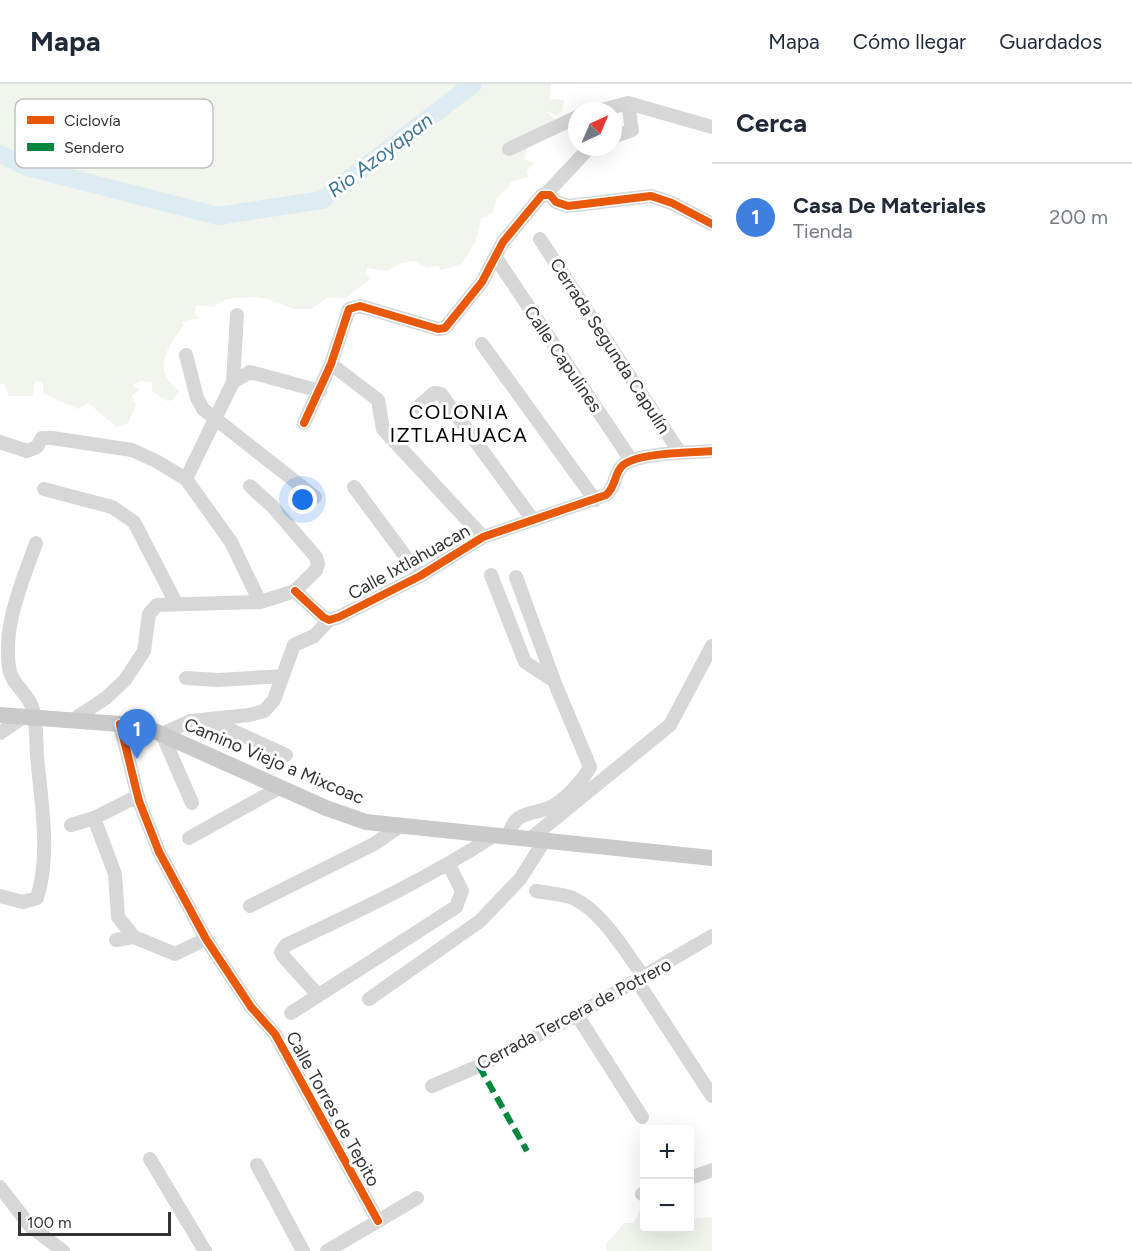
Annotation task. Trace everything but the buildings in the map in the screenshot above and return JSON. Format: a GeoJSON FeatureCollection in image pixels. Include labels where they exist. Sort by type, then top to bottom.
{"type":"FeatureCollection","features":[{"type":"Feature","properties":{"kind":"main road","name":"Camino Viejo a Mixcoac"},"geometry":{"type":"LineString","coordinates":[[0,715],[29,719],[120,724],[162,734],[279,788],[366,822],[712,858]]}},
{"type":"Feature","properties":{"kind":"street"},"geometry":{"type":"LineString","coordinates":[[622,134],[632,130],[628,103]]}},
{"type":"Feature","properties":{"kind":"street"},"geometry":{"type":"LineString","coordinates":[[622,105],[628,103],[712,127]]}},
{"type":"Feature","properties":{"kind":"street"},"geometry":{"type":"LineString","coordinates":[[508,149],[568,121]]}},
{"type":"Feature","properties":{"kind":"street"},"geometry":{"type":"LineString","coordinates":[[304,423],[331,364],[347,312],[353,306],[360,306],[438,329],[445,328],[482,282],[503,242],[542,195],[546,194],[582,156]]}},
{"type":"Feature","properties":{"kind":"street"},"geometry":{"type":"LineString","coordinates":[[546,194],[556,202],[568,206],[651,196],[672,203],[712,224]]}},
{"type":"Feature","properties":{"kind":"street","name":"Cerrada Segunda Capulín"},"geometry":{"type":"LineString","coordinates":[[540,239],[681,453]]}},
{"type":"Feature","properties":{"kind":"street","name":"Calle Capulines"},"geometry":{"type":"LineString","coordinates":[[496,258],[631,460]]}},
{"type":"Feature","properties":{"kind":"street"},"geometry":{"type":"LineString","coordinates":[[186,479],[233,382],[237,315]]}},
{"type":"Feature","properties":{"kind":"street"},"geometry":{"type":"LineString","coordinates":[[483,344],[595,500]]}},
{"type":"Feature","properties":{"kind":"street"},"geometry":{"type":"LineString","coordinates":[[186,355],[197,398],[203,408],[315,497]]}},
{"type":"Feature","properties":{"kind":"street"},"geometry":{"type":"LineString","coordinates":[[331,364],[378,400],[383,429],[483,537]]}},
{"type":"Feature","properties":{"kind":"street"},"geometry":{"type":"LineString","coordinates":[[233,382],[250,372],[320,391]]}},
{"type":"Feature","properties":{"kind":"street"},"geometry":{"type":"LineString","coordinates":[[418,407],[434,393],[441,394],[533,520]]}},
{"type":"Feature","properties":{"kind":"street"},"geometry":{"type":"LineString","coordinates":[[0,442],[27,451],[37,447],[42,438],[132,450],[186,479],[231,542],[260,602]]}},
{"type":"Feature","properties":{"kind":"street"},"geometry":{"type":"LineString","coordinates":[[631,460],[681,453],[712,452]]}},
{"type":"Feature","properties":{"kind":"street","name":"Calle Ixtlahuacan"},"geometry":{"type":"LineString","coordinates":[[205,718],[249,715],[264,711],[273,700],[294,645],[314,636],[329,620],[420,576],[483,537],[595,500],[610,492],[618,472],[631,460]]}},
{"type":"Feature","properties":{"kind":"street"},"geometry":{"type":"LineString","coordinates":[[71,721],[106,698],[125,680],[144,651],[149,614],[153,608],[160,604],[176,603],[260,602],[295,591],[316,570],[318,564],[273,507],[250,486]]}},
{"type":"Feature","properties":{"kind":"street"},"geometry":{"type":"LineString","coordinates":[[354,487],[420,576]]}},
{"type":"Feature","properties":{"kind":"street"},"geometry":{"type":"LineString","coordinates":[[44,489],[112,507],[134,522],[176,603]]}},
{"type":"Feature","properties":{"kind":"street"},"geometry":{"type":"LineString","coordinates":[[0,896],[32,901],[37,898],[40,887],[43,839],[28,697],[15,683],[9,669],[8,644],[11,614],[36,543]]}},
{"type":"Feature","properties":{"kind":"street"},"geometry":{"type":"LineString","coordinates":[[491,575],[525,662],[554,681]]}},
{"type":"Feature","properties":{"kind":"street"},"geometry":{"type":"LineString","coordinates":[[318,995],[286,961],[282,949],[502,836],[523,814],[549,808],[559,802],[590,766],[554,681],[516,577]]}},
{"type":"Feature","properties":{"kind":"street"},"geometry":{"type":"LineString","coordinates":[[295,591],[309,606],[329,620]]}},
{"type":"Feature","properties":{"kind":"street"},"geometry":{"type":"LineString","coordinates":[[369,999],[480,921],[520,879],[538,839],[663,732],[679,712],[712,646]]}},
{"type":"Feature","properties":{"kind":"street"},"geometry":{"type":"LineString","coordinates":[[186,678],[218,680],[283,676]]}},
{"type":"Feature","properties":{"kind":"street"},"geometry":{"type":"LineString","coordinates":[[192,804],[162,734],[205,718],[286,754]]}},
{"type":"Feature","properties":{"kind":"street"},"geometry":{"type":"LineString","coordinates":[[0,733],[29,719]]}},
{"type":"Feature","properties":{"kind":"street","name":"Calle Torres de Tepito"},"geometry":{"type":"LineString","coordinates":[[120,724],[138,796],[159,852],[206,939],[251,1007],[275,1034],[378,1221]]}},
{"type":"Feature","properties":{"kind":"street"},"geometry":{"type":"LineString","coordinates":[[189,838],[279,788]]}},
{"type":"Feature","properties":{"kind":"street"},"geometry":{"type":"LineString","coordinates":[[71,825],[94,818],[138,796]]}},
{"type":"Feature","properties":{"kind":"street"},"geometry":{"type":"LineString","coordinates":[[94,818],[115,874],[118,917],[134,937],[175,954],[206,939]]}},
{"type":"Feature","properties":{"kind":"street"},"geometry":{"type":"LineString","coordinates":[[250,906],[374,843],[402,825]]}},
{"type":"Feature","properties":{"kind":"street"},"geometry":{"type":"LineString","coordinates":[[291,1013],[456,907],[462,891],[449,865]]}},
{"type":"Feature","properties":{"kind":"street"},"geometry":{"type":"LineString","coordinates":[[536,891],[571,897],[584,904],[603,924],[641,979],[712,1096]]}},
{"type":"Feature","properties":{"kind":"street"},"geometry":{"type":"LineString","coordinates":[[116,940],[134,937]]}},
{"type":"Feature","properties":{"kind":"street","name":"Cerrada Tercera de Potrero"},"geometry":{"type":"LineString","coordinates":[[432,1086],[479,1066],[710,942]]}},
{"type":"Feature","properties":{"kind":"street"},"geometry":{"type":"LineString","coordinates":[[577,1015],[642,1117]]}},
{"type":"Feature","properties":{"kind":"street"},"geometry":{"type":"LineString","coordinates":[[150,1159],[205,1251]]}},
{"type":"Feature","properties":{"kind":"street"},"geometry":{"type":"LineString","coordinates":[[258,1165],[303,1251]]}},
{"type":"Feature","properties":{"kind":"street"},"geometry":{"type":"LineString","coordinates":[[694,1177],[712,1170]]}},
{"type":"Feature","properties":{"kind":"street"},"geometry":{"type":"LineString","coordinates":[[0,1186],[30,1226],[63,1251]]}},
{"type":"Feature","properties":{"kind":"street"},"geometry":{"type":"LineString","coordinates":[[327,1251],[417,1198]]}},
{"type":"Feature","properties":{"kind":"shaded area"},"geometry":{"type":"Polygon","coordinates":[[[0,84],[551,84],[550,99],[564,100],[562,112],[555,115],[547,111],[556,121],[525,136],[528,143],[524,159],[534,163],[527,171],[528,177],[510,182],[508,188],[497,198],[493,213],[481,218],[476,241],[461,265],[441,270],[438,266],[427,268],[414,261],[401,263],[387,271],[367,268],[365,274],[371,278],[345,299],[329,297],[311,309],[293,309],[268,299],[254,297],[227,299],[213,307],[197,305],[194,313],[200,318],[182,322],[184,325],[172,342],[165,358],[166,375],[170,383],[179,391],[173,400],[167,401],[152,391],[152,382],[140,381],[133,385],[139,390],[132,395],[136,405],[128,423],[117,427],[88,403],[78,409],[43,393],[43,382],[35,381],[33,396],[9,396],[4,384],[0,384],[0,84]]]}},
{"type":"Feature","properties":{"kind":"shaded area"},"geometry":{"type":"Polygon","coordinates":[[[640,1210],[640,1233],[694,1233],[694,1219],[712,1217],[712,1251],[606,1251],[606,1244],[624,1223],[634,1223],[640,1210]]]}},
{"type":"Feature","properties":{"kind":"waterway","name":"Rio Azoyapan"},"geometry":{"type":"LineString","coordinates":[[31,168],[218,216],[322,200],[473,84]]}},
{"type":"Feature","properties":{"kind":"waterway","name":"Rio Azoyapan"},"geometry":{"type":"LineString","coordinates":[[0,154],[15,161]]}},
{"type":"Feature","properties":{"kind":"marked path"},"geometry":{"type":"LineString","coordinates":[[479,1066],[527,1151]]}},
{"type":"Feature","properties":{"kind":"cycle path"},"geometry":{"type":"LineString","coordinates":[[304,423],[331,364],[349,309],[360,306],[438,329],[445,328],[482,282],[503,242],[542,195],[550,195],[556,202],[568,206],[651,196],[672,203],[712,224]]}},
{"type":"Feature","properties":{"kind":"cycle path"},"geometry":{"type":"LineString","coordinates":[[295,591],[323,617],[329,620],[339,617],[420,576],[483,537],[606,495],[612,488],[619,469],[629,461],[652,456],[712,451]]}},
{"type":"Feature","properties":{"kind":"cycle path"},"geometry":{"type":"LineString","coordinates":[[120,724],[139,801],[159,852],[206,939],[251,1007],[275,1034],[378,1221]]}},
{"type":"Feature","properties":{"kind":"place","name":"Casa De Materiales"},"geometry":{"type":"Point","coordinates":[137,759]}},
{"type":"Feature","properties":{"kind":"district","name":"COLONIA IZTLAHUACA"},"geometry":{"type":"Point","coordinates":[459,424]}}]}
